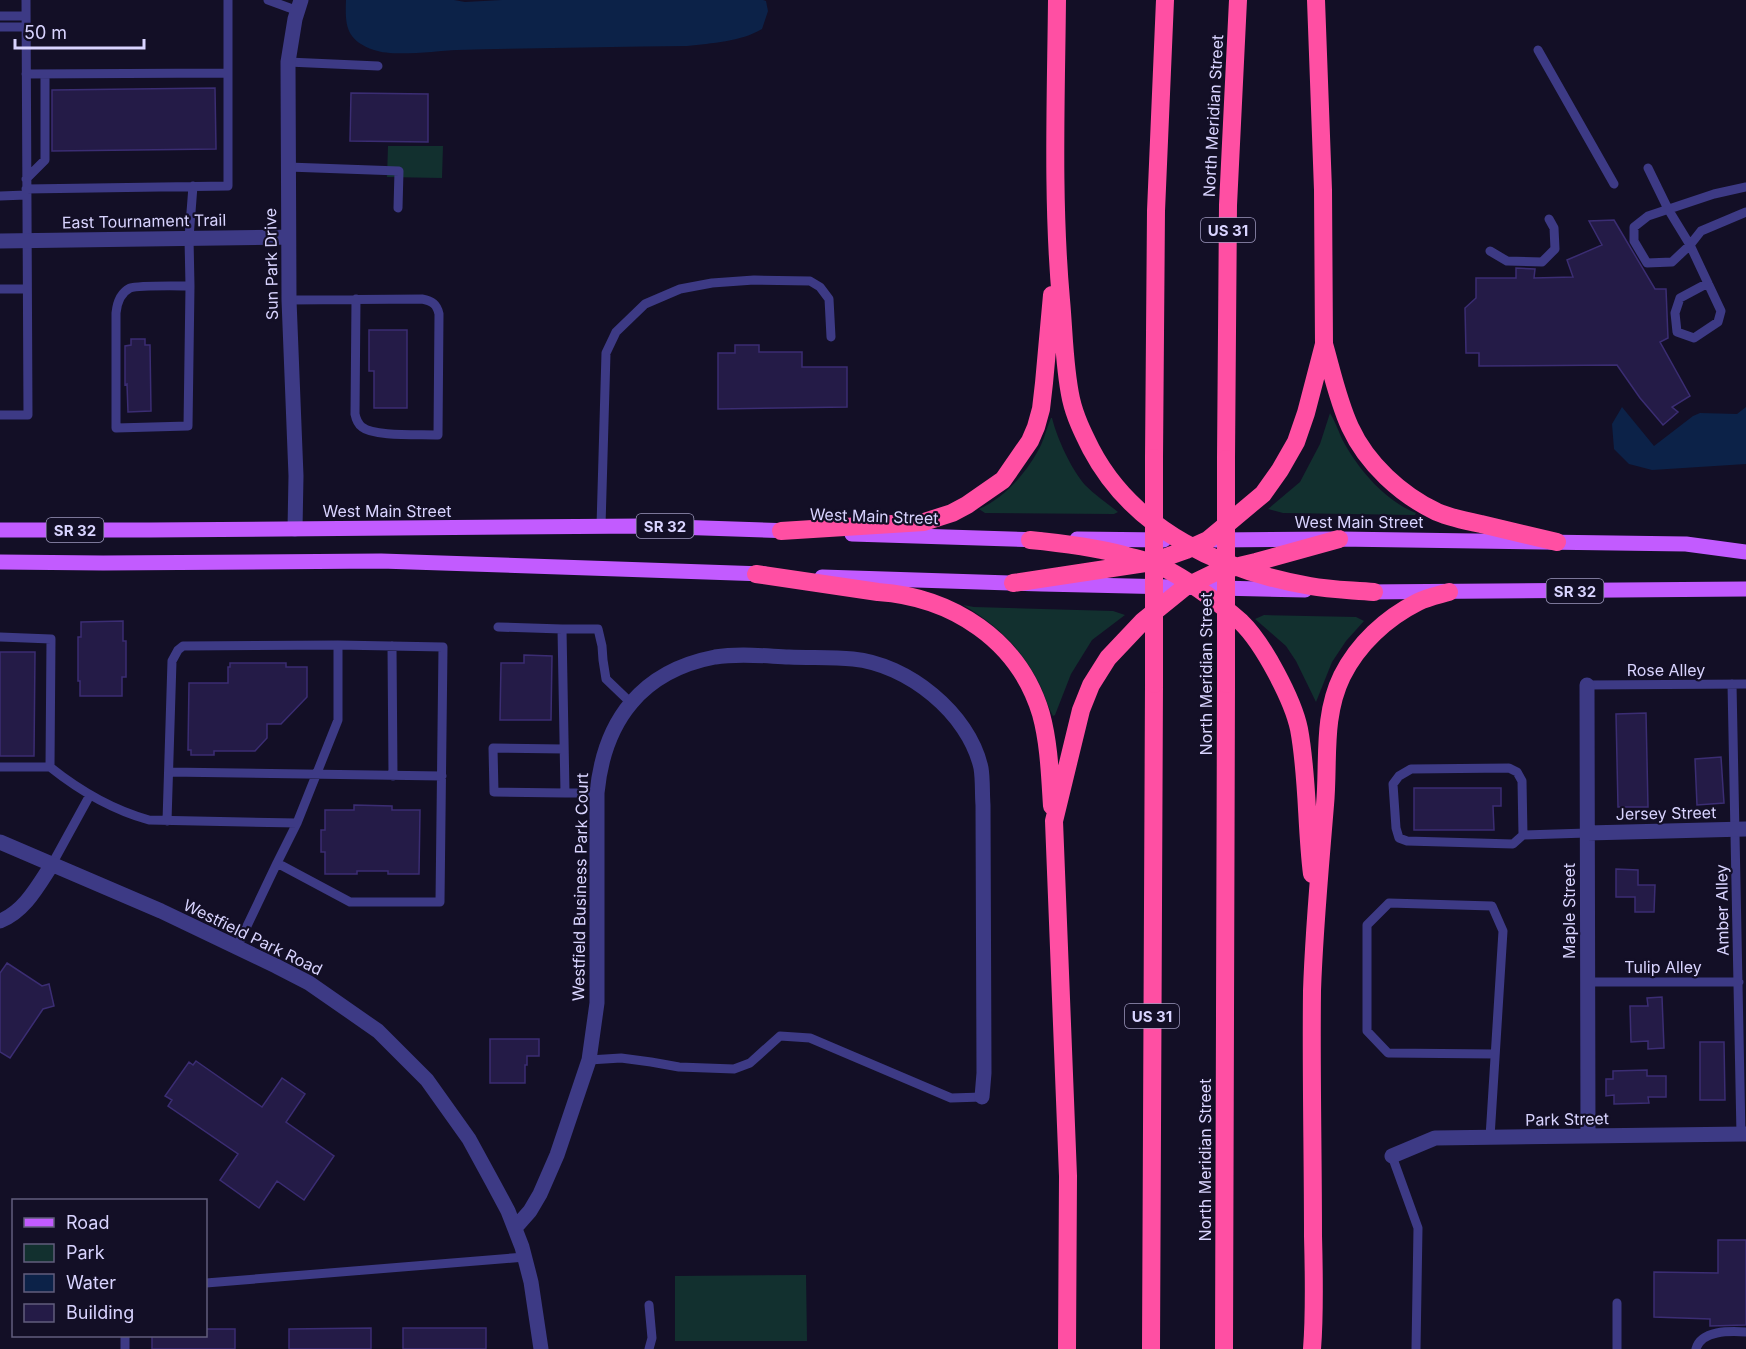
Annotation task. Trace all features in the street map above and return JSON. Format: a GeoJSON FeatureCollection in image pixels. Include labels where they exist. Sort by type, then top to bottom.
{"type":"FeatureCollection","features":[{"type":"Feature","properties":{"kind":"highway"},"geometry":{"type":"LineString","coordinates":[[1057,0],[1057,248],[1066,371],[1071,399],[1085,438],[1102,468],[1126,499],[1185,544],[1234,567],[1311,586],[1374,592]]}},
{"type":"Feature","properties":{"kind":"highway","name":"US 31"},"geometry":{"type":"LineString","coordinates":[[1151,1349],[1156,211],[1164,0]]}},
{"type":"Feature","properties":{"kind":"highway","name":"North Meridian Street"},"geometry":{"type":"LineString","coordinates":[[1224,1349],[1228,216],[1238,0]]}},
{"type":"Feature","properties":{"kind":"highway"},"geometry":{"type":"LineString","coordinates":[[1013,583],[1152,562],[1185,544],[1209,540],[1258,499],[1280,470],[1296,442],[1324,344],[1323,190],[1317,0]]}},
{"type":"Feature","properties":{"kind":"highway"},"geometry":{"type":"LineString","coordinates":[[781,531],[924,522],[952,513],[1003,480],[1030,441],[1041,409],[1057,248]]}},
{"type":"Feature","properties":{"kind":"highway"},"geometry":{"type":"LineString","coordinates":[[1324,344],[1341,405],[1351,429],[1361,447],[1391,481],[1410,496],[1436,511],[1455,518],[1557,542]]}},
{"type":"Feature","properties":{"kind":"highway"},"geometry":{"type":"LineString","coordinates":[[1054,821],[1081,710],[1099,670],[1128,635],[1167,600],[1212,574],[1340,539]]}},
{"type":"Feature","properties":{"kind":"highway"},"geometry":{"type":"LineString","coordinates":[[1030,540],[1094,547],[1152,562],[1243,624],[1275,671],[1289,699],[1298,727],[1304,762],[1309,854],[1316,911]]}},
{"type":"Feature","properties":{"kind":"highway"},"geometry":{"type":"LineString","coordinates":[[756,574],[896,593],[954,611],[972,621],[1011,658],[1024,677],[1040,712],[1045,732],[1054,821],[1068,1176],[1067,1349]]}},
{"type":"Feature","properties":{"kind":"highway"},"geometry":{"type":"LineString","coordinates":[[1312,1349],[1314,1283],[1312,991],[1316,911],[1328,781],[1328,723],[1341,678],[1358,651],[1382,626],[1420,600],[1449,592]]}},
{"type":"Feature","properties":{"kind":"main road","name":"West Main Street"},"geometry":{"type":"LineString","coordinates":[[0,530],[654,526],[1185,544]]}},
{"type":"Feature","properties":{"kind":"main road","name":"West Main Street"},"geometry":{"type":"LineString","coordinates":[[1209,540],[1340,539],[1686,544],[1746,552]]}},
{"type":"Feature","properties":{"kind":"main road","name":"SR 32"},"geometry":{"type":"LineString","coordinates":[[0,562],[381,561],[1013,583],[1374,592],[1746,589]]}},
{"type":"Feature","properties":{"kind":"street","name":"Sun Park Drive"},"geometry":{"type":"LineString","coordinates":[[295,529],[296,476],[288,237],[288,62],[290,39],[299,5]]}},
{"type":"Feature","properties":{"kind":"street","name":"East Tournament Trail"},"geometry":{"type":"LineString","coordinates":[[0,241],[288,237]]}},
{"type":"Feature","properties":{"kind":"street","name":"Westfield Business Park Court"},"geometry":{"type":"LineString","coordinates":[[515,1228],[531,1211],[540,1194],[557,1155],[589,1060],[597,1003],[597,793],[599,770],[610,737],[630,702],[658,678],[684,665],[717,657],[746,656],[854,659],[886,666],[916,681],[954,718],[970,740],[981,769],[983,817],[984,1061],[982,1097]]}},
{"type":"Feature","properties":{"kind":"street","name":"Maple Street"},"geometry":{"type":"LineString","coordinates":[[1587,685],[1588,1136]]}},
{"type":"Feature","properties":{"kind":"street","name":"Jersey Street"},"geometry":{"type":"LineString","coordinates":[[1587,833],[1741,829]]}},
{"type":"Feature","properties":{"kind":"street","name":"Westfield Park Road"},"geometry":{"type":"LineString","coordinates":[[0,842],[51,866],[161,911],[309,982],[378,1030],[427,1080],[469,1140],[503,1202],[525,1257],[541,1349]]}},
{"type":"Feature","properties":{"kind":"street"},"geometry":{"type":"LineString","coordinates":[[0,921],[21,907],[51,866]]}},
{"type":"Feature","properties":{"kind":"street","name":"Park Street"},"geometry":{"type":"LineString","coordinates":[[1392,1156],[1435,1138],[1744,1135]]}},
{"type":"Feature","properties":{"kind":"lane"},"geometry":{"type":"LineString","coordinates":[[0,416],[28,416],[26,0]]}},
{"type":"Feature","properties":{"kind":"lane"},"geometry":{"type":"LineString","coordinates":[[0,196],[26,192],[228,186],[228,0]]}},
{"type":"Feature","properties":{"kind":"lane"},"geometry":{"type":"LineString","coordinates":[[268,0],[299,5]]}},
{"type":"Feature","properties":{"kind":"lane"},"geometry":{"type":"LineString","coordinates":[[0,16],[26,16]]}},
{"type":"Feature","properties":{"kind":"lane"},"geometry":{"type":"LineString","coordinates":[[0,27],[26,27]]}},
{"type":"Feature","properties":{"kind":"lane"},"geometry":{"type":"LineString","coordinates":[[1538,50],[1614,184]]}},
{"type":"Feature","properties":{"kind":"lane"},"geometry":{"type":"LineString","coordinates":[[288,62],[378,66]]}},
{"type":"Feature","properties":{"kind":"lane"},"geometry":{"type":"LineString","coordinates":[[26,74],[227,73]]}},
{"type":"Feature","properties":{"kind":"lane"},"geometry":{"type":"LineString","coordinates":[[26,179],[43,163],[46,156],[45,74]]}},
{"type":"Feature","properties":{"kind":"lane"},"geometry":{"type":"LineString","coordinates":[[288,167],[399,171],[398,208]]}},
{"type":"Feature","properties":{"kind":"lane"},"geometry":{"type":"LineString","coordinates":[[1648,168],[1668,209],[1690,245],[1721,310],[1718,322],[1694,338],[1677,332],[1675,313],[1680,298],[1708,283]]}},
{"type":"Feature","properties":{"kind":"lane"},"geometry":{"type":"LineString","coordinates":[[190,286],[129,289],[117,302],[116,428],[188,426],[190,286],[189,238],[193,186]]}},
{"type":"Feature","properties":{"kind":"lane"},"geometry":{"type":"LineString","coordinates":[[1746,187],[1714,194],[1648,216],[1634,227],[1634,241],[1647,262],[1672,262],[1701,231],[1746,212]]}},
{"type":"Feature","properties":{"kind":"lane"},"geometry":{"type":"LineString","coordinates":[[1490,250],[1507,261],[1542,262],[1555,249],[1554,228],[1549,219]]}},
{"type":"Feature","properties":{"kind":"lane"},"geometry":{"type":"LineString","coordinates":[[601,526],[606,353],[616,332],[645,304],[680,289],[712,283],[754,280],[810,281],[820,287],[829,299],[831,337]]}},
{"type":"Feature","properties":{"kind":"lane"},"geometry":{"type":"LineString","coordinates":[[0,289],[27,289]]}},
{"type":"Feature","properties":{"kind":"lane"},"geometry":{"type":"LineString","coordinates":[[289,300],[356,299],[422,299],[438,307],[438,435],[376,433],[362,427],[357,421],[355,414],[356,299]]}},
{"type":"Feature","properties":{"kind":"lane"},"geometry":{"type":"LineString","coordinates":[[498,627],[598,628],[606,679],[630,702]]}},
{"type":"Feature","properties":{"kind":"lane"},"geometry":{"type":"LineString","coordinates":[[562,628],[565,793]]}},
{"type":"Feature","properties":{"kind":"lane"},"geometry":{"type":"LineString","coordinates":[[0,637],[51,639],[50,768]]}},
{"type":"Feature","properties":{"kind":"lane"},"geometry":{"type":"LineString","coordinates":[[237,947],[297,823],[338,720],[338,645]]}},
{"type":"Feature","properties":{"kind":"lane"},"geometry":{"type":"LineString","coordinates":[[167,821],[172,661],[183,646],[443,647],[440,902],[350,902],[277,863]]}},
{"type":"Feature","properties":{"kind":"lane"},"geometry":{"type":"LineString","coordinates":[[392,646],[393,776]]}},
{"type":"Feature","properties":{"kind":"lane","name":"Amber Alley"},"geometry":{"type":"LineString","coordinates":[[1732,684],[1741,829],[1739,982],[1744,1135]]}},
{"type":"Feature","properties":{"kind":"lane","name":"Rose Alley"},"geometry":{"type":"LineString","coordinates":[[1587,685],[1746,684]]}},
{"type":"Feature","properties":{"kind":"lane"},"geometry":{"type":"LineString","coordinates":[[564,749],[493,748],[494,792],[597,793]]}},
{"type":"Feature","properties":{"kind":"lane"},"geometry":{"type":"LineString","coordinates":[[0,767],[50,768],[90,795],[125,814],[149,820],[297,823]]}},
{"type":"Feature","properties":{"kind":"lane"},"geometry":{"type":"LineString","coordinates":[[1523,835],[1522,781],[1517,772],[1509,768],[1411,769],[1399,776],[1393,784],[1395,828],[1399,838],[1407,841],[1513,844],[1523,835],[1587,833]]}},
{"type":"Feature","properties":{"kind":"lane"},"geometry":{"type":"LineString","coordinates":[[169,772],[442,776]]}},
{"type":"Feature","properties":{"kind":"lane"},"geometry":{"type":"LineString","coordinates":[[51,866],[90,795]]}},
{"type":"Feature","properties":{"kind":"lane"},"geometry":{"type":"LineString","coordinates":[[1490,1137],[1503,931],[1492,906],[1389,903],[1366,925],[1367,1030],[1388,1053],[1495,1054]]}},
{"type":"Feature","properties":{"kind":"lane","name":"Tulip Alley"},"geometry":{"type":"LineString","coordinates":[[1588,982],[1739,982]]}},
{"type":"Feature","properties":{"kind":"lane"},"geometry":{"type":"LineString","coordinates":[[589,1060],[621,1058],[679,1067],[734,1069],[750,1063],[780,1036],[792,1036],[810,1038],[951,1098],[982,1097]]}},
{"type":"Feature","properties":{"kind":"lane"},"geometry":{"type":"LineString","coordinates":[[1392,1156],[1418,1228],[1416,1349]]}},
{"type":"Feature","properties":{"kind":"lane"},"geometry":{"type":"LineString","coordinates":[[207,1283],[525,1257]]}},
{"type":"Feature","properties":{"kind":"lane"},"geometry":{"type":"LineString","coordinates":[[1617,1303],[1617,1349]]}},
{"type":"Feature","properties":{"kind":"lane"},"geometry":{"type":"LineString","coordinates":[[649,1305],[652,1338],[649,1349]]}},
{"type":"Feature","properties":{"kind":"lane"},"geometry":{"type":"LineString","coordinates":[[1696,1349],[1698,1343],[1709,1335],[1746,1332]]}},
{"type":"Feature","properties":{"kind":"green space"},"geometry":{"type":"Polygon","coordinates":[[[388,146],[443,146],[442,178],[387,177],[388,146]]]}},
{"type":"Feature","properties":{"kind":"green space"},"geometry":{"type":"Polygon","coordinates":[[[1330,413],[1348,450],[1364,472],[1383,492],[1416,513],[1415,515],[1283,513],[1268,509],[1300,482],[1320,444],[1330,413]]]}},
{"type":"Feature","properties":{"kind":"green space"},"geometry":{"type":"Polygon","coordinates":[[[1051,418],[1075,471],[1089,489],[1118,512],[1114,514],[985,513],[979,509],[998,498],[1023,474],[1041,445],[1051,418]]]}},
{"type":"Feature","properties":{"kind":"green space"},"geometry":{"type":"Polygon","coordinates":[[[963,605],[1113,611],[1125,615],[1092,640],[1071,674],[1053,716],[1038,681],[1015,647],[996,628],[963,605]]]}},
{"type":"Feature","properties":{"kind":"green space"},"geometry":{"type":"Polygon","coordinates":[[[1264,615],[1356,617],[1364,621],[1346,641],[1332,662],[1316,702],[1286,646],[1255,619],[1264,615]]]}},
{"type":"Feature","properties":{"kind":"green space"},"geometry":{"type":"Polygon","coordinates":[[[806,1275],[807,1341],[675,1341],[675,1276],[806,1275]]]}},
{"type":"Feature","properties":{"kind":"water"},"geometry":{"type":"Polygon","coordinates":[[[346,0],[454,0],[465,2],[763,0],[766,1],[768,11],[762,29],[735,39],[706,44],[392,53],[374,50],[353,37],[347,25],[346,0]]]}},
{"type":"Feature","properties":{"kind":"water"},"geometry":{"type":"Polygon","coordinates":[[[1622,407],[1654,446],[1700,413],[1737,414],[1746,407],[1746,464],[1652,470],[1629,464],[1614,449],[1612,424],[1622,407]]]}},
{"type":"Feature","properties":{"kind":"building"},"geometry":{"type":"Polygon","coordinates":[[[215,88],[216,149],[52,151],[52,90],[215,88]]]}},
{"type":"Feature","properties":{"kind":"building"},"geometry":{"type":"Polygon","coordinates":[[[351,93],[428,94],[428,142],[350,141],[351,93]]]}},
{"type":"Feature","properties":{"kind":"building"},"geometry":{"type":"Polygon","coordinates":[[[1614,220],[1655,289],[1666,289],[1668,338],[1660,342],[1690,396],[1672,407],[1678,412],[1663,425],[1640,398],[1617,365],[1479,366],[1479,353],[1466,353],[1465,308],[1476,298],[1476,278],[1516,278],[1516,268],[1535,269],[1534,278],[1573,277],[1567,260],[1602,245],[1589,221],[1614,220]]]}},
{"type":"Feature","properties":{"kind":"building"},"geometry":{"type":"Polygon","coordinates":[[[369,330],[407,330],[407,408],[374,408],[374,371],[369,371],[369,330]]]}},
{"type":"Feature","properties":{"kind":"building"},"geometry":{"type":"Polygon","coordinates":[[[131,339],[145,339],[145,345],[150,345],[151,411],[128,412],[125,346],[131,345],[131,339]]]}},
{"type":"Feature","properties":{"kind":"building"},"geometry":{"type":"Polygon","coordinates":[[[735,345],[759,345],[759,352],[802,352],[802,367],[847,367],[847,407],[718,409],[718,353],[735,353],[735,345]]]}},
{"type":"Feature","properties":{"kind":"building"},"geometry":{"type":"Polygon","coordinates":[[[123,621],[123,641],[126,641],[126,677],[122,677],[122,696],[80,696],[78,637],[81,637],[81,622],[123,621]]]}},
{"type":"Feature","properties":{"kind":"building"},"geometry":{"type":"Polygon","coordinates":[[[0,652],[35,652],[34,756],[0,756],[0,652]]]}},
{"type":"Feature","properties":{"kind":"building"},"geometry":{"type":"Polygon","coordinates":[[[524,655],[552,656],[551,720],[500,720],[501,663],[524,663],[524,655]]]}},
{"type":"Feature","properties":{"kind":"building"},"geometry":{"type":"Polygon","coordinates":[[[230,663],[286,663],[286,667],[307,667],[307,697],[281,724],[267,724],[267,738],[255,751],[214,751],[214,755],[191,755],[191,750],[188,750],[189,683],[228,683],[230,663]]]}},
{"type":"Feature","properties":{"kind":"building"},"geometry":{"type":"Polygon","coordinates":[[[1646,713],[1648,807],[1618,807],[1616,714],[1646,713]]]}},
{"type":"Feature","properties":{"kind":"building"},"geometry":{"type":"Polygon","coordinates":[[[1721,757],[1724,803],[1697,805],[1695,759],[1721,757]]]}},
{"type":"Feature","properties":{"kind":"building"},"geometry":{"type":"Polygon","coordinates":[[[1414,788],[1501,788],[1501,806],[1493,806],[1494,830],[1414,830],[1414,788]]]}},
{"type":"Feature","properties":{"kind":"building"},"geometry":{"type":"Polygon","coordinates":[[[354,805],[392,806],[392,810],[420,810],[419,874],[357,871],[357,874],[325,874],[325,852],[321,852],[321,830],[325,830],[325,810],[354,810],[354,805]]]}},
{"type":"Feature","properties":{"kind":"building"},"geometry":{"type":"Polygon","coordinates":[[[1616,869],[1638,870],[1638,885],[1655,885],[1654,912],[1635,912],[1635,897],[1616,897],[1616,869]]]}},
{"type":"Feature","properties":{"kind":"building"},"geometry":{"type":"Polygon","coordinates":[[[7,963],[42,986],[49,984],[54,1006],[43,1009],[10,1058],[0,1052],[0,973],[7,963]]]}},
{"type":"Feature","properties":{"kind":"building"},"geometry":{"type":"Polygon","coordinates":[[[1662,997],[1664,1048],[1648,1049],[1648,1041],[1631,1042],[1630,1006],[1648,1006],[1647,998],[1662,997]]]}},
{"type":"Feature","properties":{"kind":"building"},"geometry":{"type":"Polygon","coordinates":[[[490,1039],[539,1039],[539,1056],[527,1056],[525,1083],[490,1083],[490,1039]]]}},
{"type":"Feature","properties":{"kind":"building"},"geometry":{"type":"Polygon","coordinates":[[[1700,1042],[1724,1042],[1725,1100],[1700,1100],[1700,1042]]]}},
{"type":"Feature","properties":{"kind":"building"},"geometry":{"type":"Polygon","coordinates":[[[196,1061],[262,1107],[282,1078],[305,1094],[286,1122],[334,1156],[304,1200],[277,1181],[259,1208],[220,1180],[238,1154],[168,1106],[172,1100],[165,1096],[189,1062],[193,1065],[196,1061]]]}},
{"type":"Feature","properties":{"kind":"building"},"geometry":{"type":"Polygon","coordinates":[[[1647,1070],[1647,1076],[1666,1076],[1666,1097],[1648,1097],[1649,1103],[1614,1104],[1614,1095],[1606,1096],[1606,1079],[1613,1079],[1613,1071],[1647,1070]]]}},
{"type":"Feature","properties":{"kind":"building"},"geometry":{"type":"Polygon","coordinates":[[[1718,1240],[1746,1240],[1746,1325],[1710,1326],[1710,1319],[1654,1317],[1654,1272],[1718,1273],[1718,1240]]]}},
{"type":"Feature","properties":{"kind":"building"},"geometry":{"type":"Polygon","coordinates":[[[371,1328],[371,1349],[289,1349],[289,1329],[371,1328]]]}},
{"type":"Feature","properties":{"kind":"building"},"geometry":{"type":"Polygon","coordinates":[[[403,1328],[486,1328],[486,1349],[403,1349],[403,1328]]]}},
{"type":"Feature","properties":{"kind":"building"},"geometry":{"type":"Polygon","coordinates":[[[207,1329],[235,1329],[235,1349],[152,1349],[152,1337],[207,1337],[207,1329]]]}}]}
